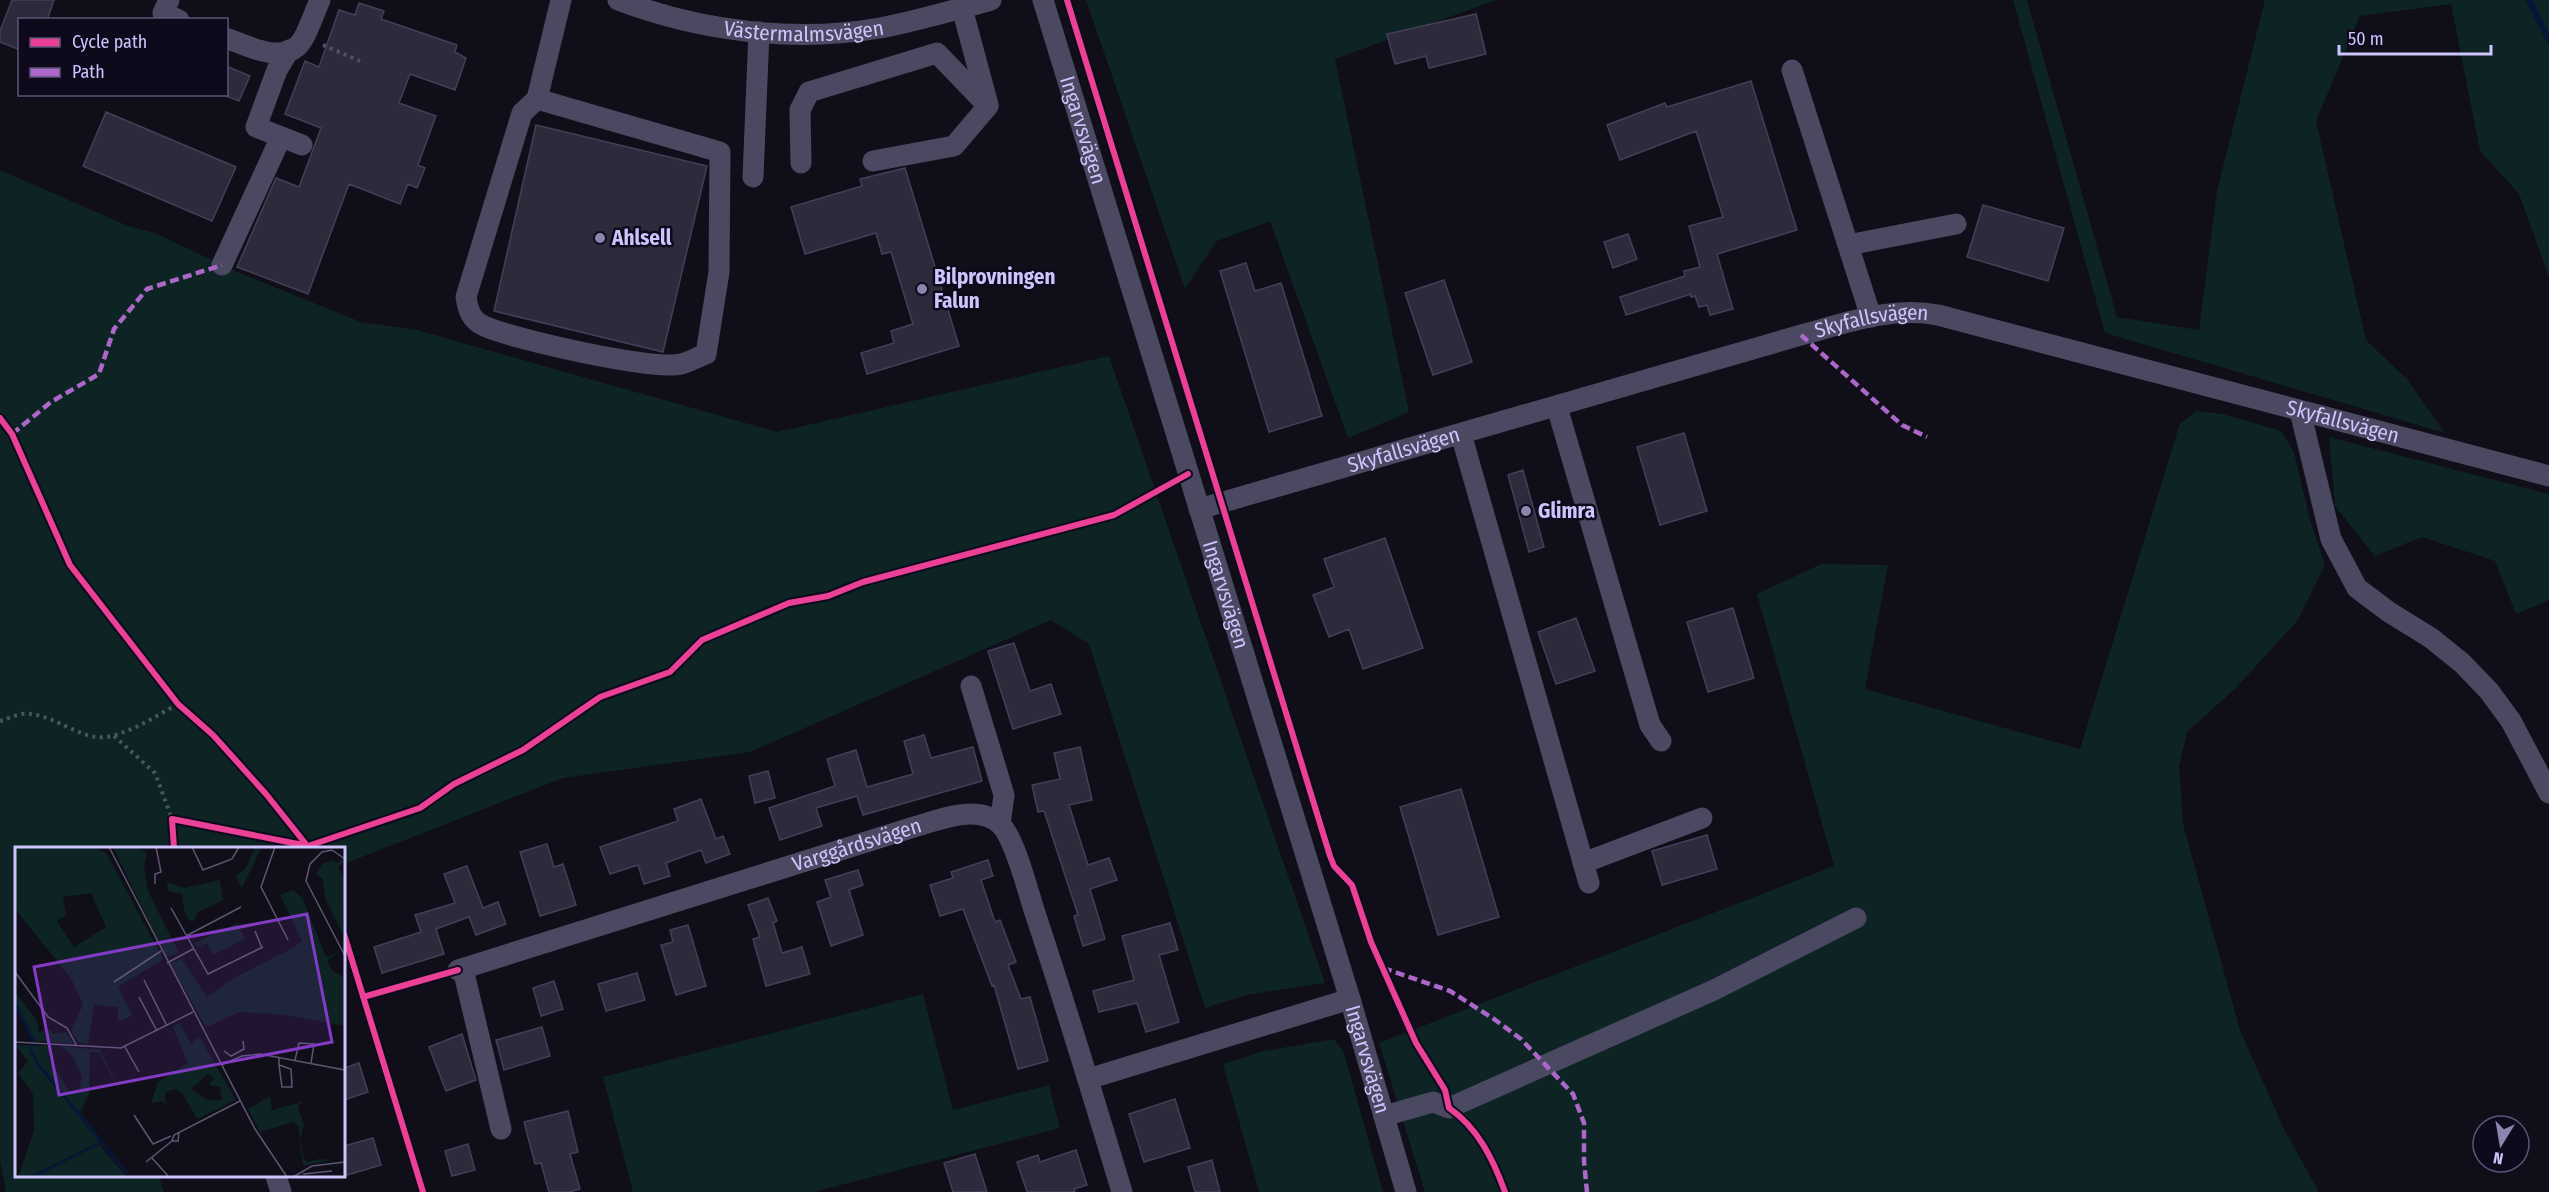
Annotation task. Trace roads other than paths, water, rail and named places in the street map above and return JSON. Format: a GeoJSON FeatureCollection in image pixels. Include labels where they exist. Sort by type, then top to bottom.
{"type":"FeatureCollection","features":[{"type":"Feature","properties":{"kind":"street"},"geometry":{"type":"LineString","coordinates":[[169,0],[163,13],[174,18]]}},
{"type":"Feature","properties":{"kind":"street"},"geometry":{"type":"LineString","coordinates":[[537,99],[720,152],[720,272],[706,354],[680,365],[638,363],[526,339],[483,326],[469,314],[466,297],[522,113],[537,99],[561,0]]}},
{"type":"Feature","properties":{"kind":"street","name":"Västermalmsvägen"},"geometry":{"type":"LineString","coordinates":[[618,0],[672,17],[759,32],[804,35],[879,28],[991,0]]}},
{"type":"Feature","properties":{"kind":"street","name":"Ingarvsvägen"},"geometry":{"type":"LineString","coordinates":[[1043,0],[1350,999],[1406,1192]]}},
{"type":"Feature","properties":{"kind":"street"},"geometry":{"type":"LineString","coordinates":[[228,39],[269,55],[289,50],[298,46],[303,40],[316,8]]}},
{"type":"Feature","properties":{"kind":"street"},"geometry":{"type":"LineString","coordinates":[[962,8],[988,106]]}},
{"type":"Feature","properties":{"kind":"street"},"geometry":{"type":"LineString","coordinates":[[753,177],[759,32]]}},
{"type":"Feature","properties":{"kind":"street"},"geometry":{"type":"LineString","coordinates":[[289,50],[277,70],[256,127],[302,144]]}},
{"type":"Feature","properties":{"kind":"street"},"geometry":{"type":"LineString","coordinates":[[801,163],[800,110],[809,92],[937,53],[988,106]]}},
{"type":"Feature","properties":{"kind":"street"},"geometry":{"type":"LineString","coordinates":[[1792,70],[1871,317]]}},
{"type":"Feature","properties":{"kind":"street"},"geometry":{"type":"LineString","coordinates":[[873,162],[954,146],[988,106]]}},
{"type":"Feature","properties":{"kind":"street"},"geometry":{"type":"LineString","coordinates":[[222,265],[281,137]]}},
{"type":"Feature","properties":{"kind":"street"},"geometry":{"type":"LineString","coordinates":[[1848,245],[1956,224]]}},
{"type":"Feature","properties":{"kind":"street","name":"Skyfallsvägen"},"geometry":{"type":"LineString","coordinates":[[1199,509],[1801,335],[1871,317],[1909,311],[1938,315],[2549,476]]}},
{"type":"Feature","properties":{"kind":"street"},"geometry":{"type":"LineString","coordinates":[[1557,407],[1650,725],[1661,741]]}},
{"type":"Feature","properties":{"kind":"street"},"geometry":{"type":"LineString","coordinates":[[2300,411],[2331,539],[2357,588],[2389,612],[2431,638],[2462,663],[2489,691],[2511,721],[2549,793]]}},
{"type":"Feature","properties":{"kind":"street"},"geometry":{"type":"LineString","coordinates":[[1461,434],[1586,873],[1702,818]]}},
{"type":"Feature","properties":{"kind":"street"},"geometry":{"type":"LineString","coordinates":[[971,686],[1004,795],[999,824],[1020,866],[1122,1192]]}},
{"type":"Feature","properties":{"kind":"street","name":"Varggårdsvägen"},"geometry":{"type":"LineString","coordinates":[[501,1129],[460,969],[947,818],[965,814],[986,816],[999,824]]}},
{"type":"Feature","properties":{"kind":"street"},"geometry":{"type":"LineString","coordinates":[[1384,1116],[1433,1102],[1449,1108],[1714,990],[1856,918]]}},
{"type":"Feature","properties":{"kind":"street"},"geometry":{"type":"LineString","coordinates":[[1088,1079],[1350,999]]}},
{"type":"Feature","properties":{"kind":"street"},"geometry":{"type":"LineString","coordinates":[[276,1177],[281,1192]]}},
{"type":"Feature","properties":{"kind":"waterway"},"geometry":{"type":"LineString","coordinates":[[2529,0],[2549,40]]}},
{"type":"Feature","properties":{"kind":"place","name":"Ahlsell"},"geometry":{"type":"Point","coordinates":[600,238]}},
{"type":"Feature","properties":{"kind":"place","name":"Bilprovningen Falun"},"geometry":{"type":"Point","coordinates":[922,289]}},
{"type":"Feature","properties":{"kind":"place","name":"Glimra"},"geometry":{"type":"Point","coordinates":[1526,511]}}]}
